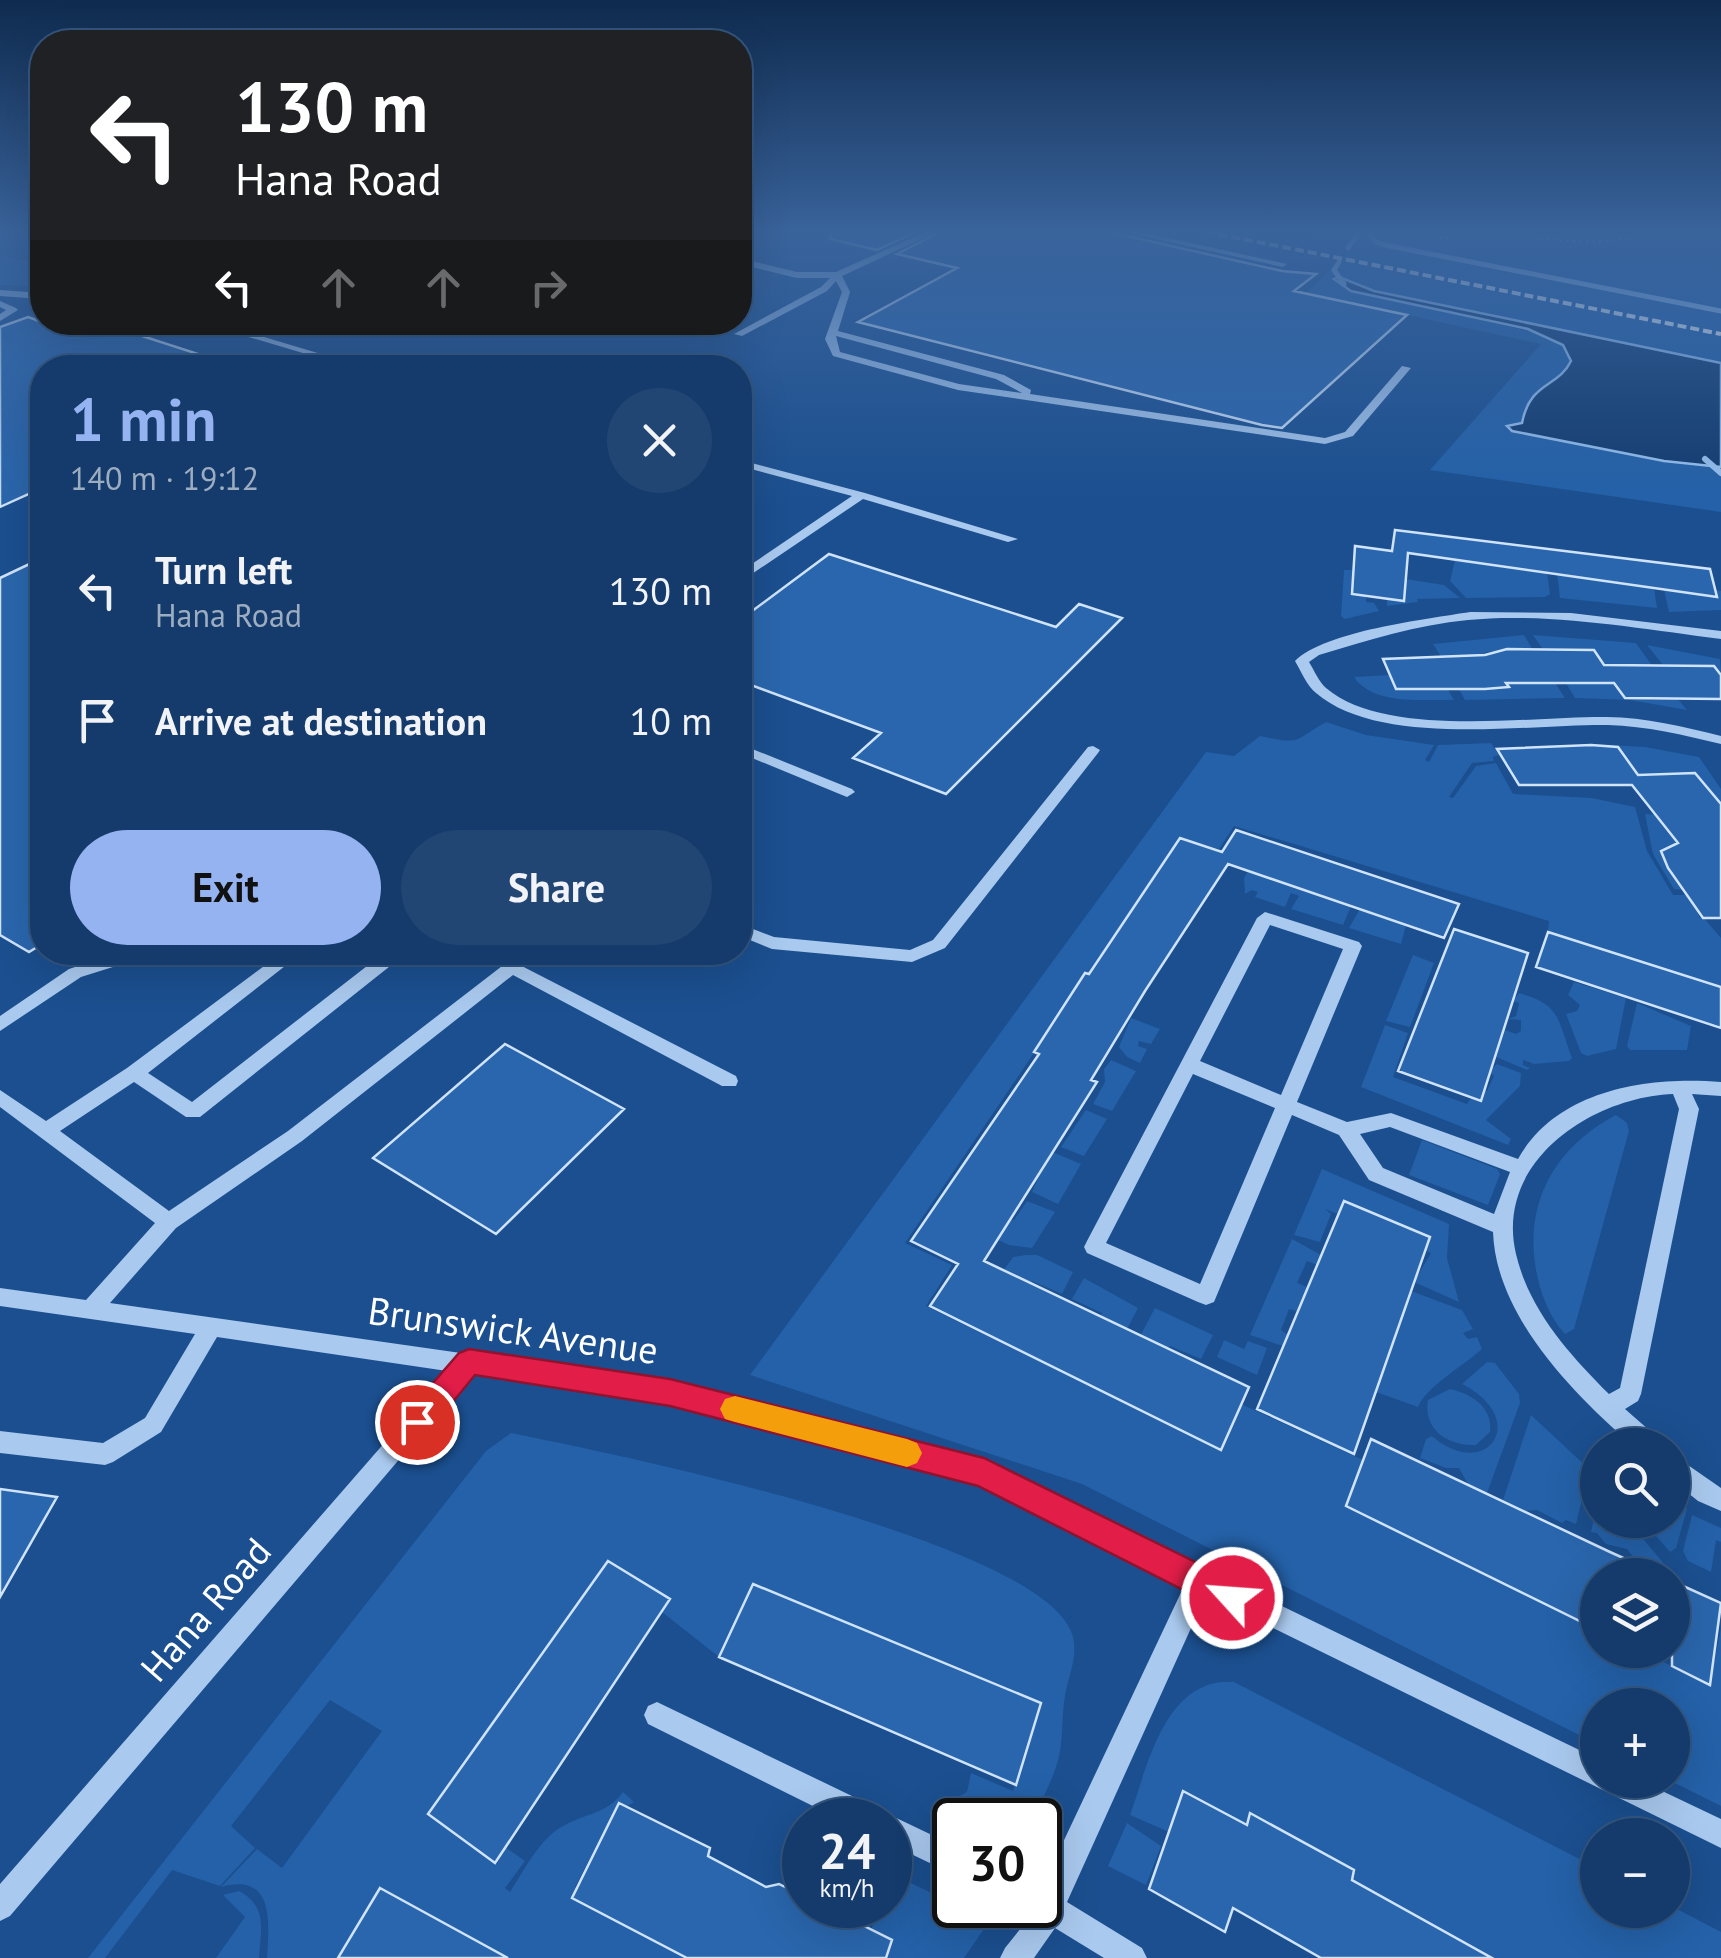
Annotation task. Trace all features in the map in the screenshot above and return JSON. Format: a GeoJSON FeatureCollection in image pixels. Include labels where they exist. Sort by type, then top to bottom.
{"type":"FeatureCollection","features":[{"type":"Feature","properties":{"kind":"street"},"geometry":{"type":"LineString","coordinates":[[836,320],[830,339],[836,354],[958,386],[1325,441],[1349,434],[1406,368]]}},
{"type":"Feature","properties":{"kind":"street"},"geometry":{"type":"LineString","coordinates":[[832,332],[1000,377],[1040,398]]}},
{"type":"Feature","properties":{"kind":"street"},"geometry":{"type":"LineString","coordinates":[[249,335],[322,355]]}},
{"type":"Feature","properties":{"kind":"street"},"geometry":{"type":"LineString","coordinates":[[752,467],[1012,539]]}},
{"type":"Feature","properties":{"kind":"street"},"geometry":{"type":"LineString","coordinates":[[752,570],[861,496]]}},
{"type":"Feature","properties":{"kind":"street"},"geometry":{"type":"LineString","coordinates":[[1721,634],[1571,617],[1470,616],[1384,630],[1314,652],[1302,661],[1317,688],[1330,698],[1388,719],[1492,724],[1609,721],[1721,740]]}},
{"type":"Feature","properties":{"kind":"street"},"geometry":{"type":"LineString","coordinates":[[752,935],[772,943],[912,956],[939,944],[1094,750]]}},
{"type":"Feature","properties":{"kind":"street"},"geometry":{"type":"LineString","coordinates":[[752,753],[847,792]]}},
{"type":"Feature","properties":{"kind":"street"},"geometry":{"type":"LineString","coordinates":[[1265,918],[1353,946],[1288,1106],[1206,1296],[1094,1247],[1265,918]]}},
{"type":"Feature","properties":{"kind":"street"},"geometry":{"type":"LineString","coordinates":[[0,1025],[75,973],[101,965]]}},
{"type":"Feature","properties":{"kind":"street"},"geometry":{"type":"LineString","coordinates":[[46,1131],[134,1073],[278,965]]}},
{"type":"Feature","properties":{"kind":"street"},"geometry":{"type":"LineString","coordinates":[[134,1073],[193,1112],[382,965]]}},
{"type":"Feature","properties":{"kind":"street"},"geometry":{"type":"LineString","coordinates":[[92,1309],[169,1222],[295,1136],[510,965]]}},
{"type":"Feature","properties":{"kind":"street"},"geometry":{"type":"LineString","coordinates":[[525,965],[728,1081]]}},
{"type":"Feature","properties":{"kind":"street"},"geometry":{"type":"LineString","coordinates":[[1191,1065],[1346,1130],[1376,1174],[1503,1227]]}},
{"type":"Feature","properties":{"kind":"street"},"geometry":{"type":"LineString","coordinates":[[1631,1428],[1570,1369],[1538,1328],[1509,1266],[1504,1206],[1536,1145],[1589,1104],[1623,1094],[1680,1088],[1721,1090]]}},
{"type":"Feature","properties":{"kind":"street"},"geometry":{"type":"LineString","coordinates":[[1608,1407],[1630,1394],[1689,1109],[1680,1088]]}},
{"type":"Feature","properties":{"kind":"street"},"geometry":{"type":"LineString","coordinates":[[0,1097],[169,1222]]}},
{"type":"Feature","properties":{"kind":"street"},"geometry":{"type":"LineString","coordinates":[[1346,1130],[1391,1120],[1521,1168]]}},
{"type":"Feature","properties":{"kind":"street","name":"Brunswick Avenue"},"geometry":{"type":"LineString","coordinates":[[0,1298],[670,1392],[984,1472],[1199,1582],[1580,1765]]}},
{"type":"Feature","properties":{"kind":"street"},"geometry":{"type":"LineString","coordinates":[[0,1442],[106,1454],[153,1424],[212,1326]]}},
{"type":"Feature","properties":{"kind":"street","name":"Hana Road"},"geometry":{"type":"LineString","coordinates":[[0,1906],[469,1362]]}},
{"type":"Feature","properties":{"kind":"street"},"geometry":{"type":"LineString","coordinates":[[1690,1480],[1721,1500]]}},
{"type":"Feature","properties":{"kind":"street"},"geometry":{"type":"LineString","coordinates":[[1062,1869],[1199,1582]]}},
{"type":"Feature","properties":{"kind":"street"},"geometry":{"type":"LineString","coordinates":[[657,1715],[826,1798]]}},
{"type":"Feature","properties":{"kind":"street"},"geometry":{"type":"LineString","coordinates":[[1646,1798],[1721,1834]]}},
{"type":"Feature","properties":{"kind":"street"},"geometry":{"type":"LineString","coordinates":[[1062,1915],[1132,1958]]}},
{"type":"Feature","properties":{"kind":"street"},"geometry":{"type":"LineString","coordinates":[[1015,1958],[1032,1928]]}},
{"type":"Feature","properties":{"kind":"shaded area"},"geometry":{"type":"Polygon","coordinates":[[[1432,320],[1482,320],[1550,336],[1563,345],[1571,362],[1530,403],[1522,423],[1507,429],[1664,461],[1721,467],[1721,512],[1430,470],[1541,344],[1432,320]]]}},
{"type":"Feature","properties":{"kind":"shaded area"},"geometry":{"type":"Polygon","coordinates":[[[1488,320],[1516,320],[1721,363],[1721,467],[1664,461],[1512,431],[1507,426],[1522,423],[1531,399],[1571,361],[1563,345],[1528,329],[1488,320]]]}},
{"type":"Feature","properties":{"kind":"shaded area"},"geometry":{"type":"Polygon","coordinates":[[[1517,320],[1721,320],[1721,363],[1517,320]]]}},
{"type":"Feature","properties":{"kind":"shaded area"},"geometry":{"type":"Polygon","coordinates":[[[1455,560],[1547,571],[1550,594],[1466,598],[1450,581],[1455,560]]]}},
{"type":"Feature","properties":{"kind":"shaded area"},"geometry":{"type":"Polygon","coordinates":[[[1344,570],[1353,570],[1352,593],[1366,596],[1366,602],[1374,603],[1379,611],[1345,619],[1341,616],[1344,570]]]}},
{"type":"Feature","properties":{"kind":"shaded area"},"geometry":{"type":"Polygon","coordinates":[[[1557,573],[1654,588],[1657,608],[1560,598],[1557,573]]]}},
{"type":"Feature","properties":{"kind":"shaded area"},"geometry":{"type":"Polygon","coordinates":[[[1406,579],[1444,585],[1460,598],[1417,599],[1418,602],[1387,606],[1387,599],[1404,601],[1406,579]]]}},
{"type":"Feature","properties":{"kind":"shaded area"},"geometry":{"type":"Polygon","coordinates":[[[1664,590],[1714,597],[1714,590],[1721,591],[1721,610],[1669,612],[1664,590]]]}},
{"type":"Feature","properties":{"kind":"shaded area"},"geometry":{"type":"Polygon","coordinates":[[[1524,635],[1533,650],[1486,652],[1484,657],[1442,658],[1433,644],[1524,635]]]}},
{"type":"Feature","properties":{"kind":"shaded area"},"geometry":{"type":"Polygon","coordinates":[[[1533,635],[1636,643],[1653,667],[1606,667],[1593,651],[1544,651],[1533,635]]]}},
{"type":"Feature","properties":{"kind":"shaded area"},"geometry":{"type":"Polygon","coordinates":[[[1647,645],[1720,659],[1721,672],[1712,666],[1663,665],[1647,645]]]}},
{"type":"Feature","properties":{"kind":"shaded area"},"geometry":{"type":"Polygon","coordinates":[[[1608,674],[1651,700],[1676,697],[1687,710],[1630,700],[1575,698],[1564,680],[1608,674]]]}},
{"type":"Feature","properties":{"kind":"shaded area"},"geometry":{"type":"Polygon","coordinates":[[[1390,675],[1397,689],[1447,688],[1454,700],[1386,697],[1373,693],[1354,677],[1390,675]]]}},
{"type":"Feature","properties":{"kind":"shaded area"},"geometry":{"type":"Polygon","coordinates":[[[1505,681],[1554,681],[1565,698],[1465,700],[1458,688],[1508,687],[1505,681]]]}},
{"type":"Feature","properties":{"kind":"shaded area"},"geometry":{"type":"Polygon","coordinates":[[[1326,722],[1366,735],[1434,745],[1425,760],[1429,762],[1438,745],[1491,743],[1499,755],[1493,757],[1494,761],[1472,763],[1449,797],[1453,798],[1476,766],[1496,763],[1513,794],[1592,798],[1635,807],[1647,851],[1673,895],[1689,895],[1700,918],[1721,938],[1721,987],[1548,932],[1549,921],[1234,826],[1219,849],[1180,838],[905,1243],[952,1265],[926,1306],[1220,1450],[1241,1404],[1363,1460],[1347,1507],[1580,1622],[1580,1668],[1676,1668],[1710,1685],[1721,1628],[1721,1806],[1690,1790],[1690,1688],[1580,1688],[1580,1735],[1082,1484],[750,1375],[1206,752],[1234,756],[1260,736],[1296,740],[1326,722]]]}},
{"type":"Feature","properties":{"kind":"shaded area"},"geometry":{"type":"Polygon","coordinates":[[[1590,744],[1645,747],[1699,757],[1721,789],[1721,807],[1692,773],[1638,775],[1618,747],[1590,744]]]}},
{"type":"Feature","properties":{"kind":"shaded area"},"geometry":{"type":"Polygon","coordinates":[[[1645,814],[1661,815],[1662,823],[1686,851],[1661,852],[1686,890],[1674,889],[1653,854],[1645,814]]]}},
{"type":"Feature","properties":{"kind":"shaded area"},"geometry":{"type":"Polygon","coordinates":[[[1248,871],[1351,906],[1343,925],[1291,909],[1299,896],[1291,893],[1285,907],[1255,897],[1258,892],[1252,890],[1245,894],[1244,878],[1248,871]]]}},
{"type":"Feature","properties":{"kind":"shaded area"},"geometry":{"type":"Polygon","coordinates":[[[1360,909],[1406,925],[1401,944],[1349,928],[1360,909]]]}},
{"type":"Feature","properties":{"kind":"shaded area"},"geometry":{"type":"Polygon","coordinates":[[[1413,955],[1434,963],[1410,1027],[1386,1021],[1413,955]]]}},
{"type":"Feature","properties":{"kind":"shaded area"},"geometry":{"type":"Polygon","coordinates":[[[1574,982],[1626,998],[1616,1049],[1587,1056],[1581,1053],[1566,1014],[1577,1011],[1580,1005],[1568,995],[1574,982]]]}},
{"type":"Feature","properties":{"kind":"shaded area"},"geometry":{"type":"Polygon","coordinates":[[[1519,993],[1543,1003],[1556,1015],[1572,1058],[1569,1061],[1534,1064],[1523,1060],[1523,1065],[1530,1068],[1527,1070],[1496,1057],[1505,1030],[1516,1034],[1521,1031],[1521,1020],[1508,1019],[1516,1016],[1519,1003],[1513,1001],[1519,993]]]}},
{"type":"Feature","properties":{"kind":"shaded area"},"geometry":{"type":"Polygon","coordinates":[[[1637,1003],[1691,1026],[1687,1050],[1630,1050],[1627,1046],[1637,1003]]]}},
{"type":"Feature","properties":{"kind":"shaded area"},"geometry":{"type":"Polygon","coordinates":[[[1131,1018],[1160,1029],[1151,1044],[1139,1041],[1138,1046],[1147,1049],[1140,1063],[1127,1057],[1119,1047],[1131,1018]]]}},
{"type":"Feature","properties":{"kind":"shaded area"},"geometry":{"type":"Polygon","coordinates":[[[1385,1025],[1408,1033],[1393,1077],[1467,1104],[1471,1098],[1476,1100],[1480,1090],[1487,1091],[1494,1076],[1488,1071],[1497,1064],[1521,1073],[1520,1086],[1486,1120],[1511,1139],[1508,1145],[1361,1087],[1385,1025]]]}},
{"type":"Feature","properties":{"kind":"shaded area"},"geometry":{"type":"Polygon","coordinates":[[[1111,1060],[1136,1071],[1112,1111],[1093,1104],[1105,1082],[1104,1069],[1111,1060]]]}},
{"type":"Feature","properties":{"kind":"shaded area"},"geometry":{"type":"Polygon","coordinates":[[[1086,1110],[1107,1119],[1084,1156],[1061,1147],[1086,1110]]]}},
{"type":"Feature","properties":{"kind":"shaded area"},"geometry":{"type":"Polygon","coordinates":[[[1616,1115],[1627,1123],[1629,1131],[1574,1329],[1565,1334],[1546,1304],[1536,1270],[1533,1245],[1540,1200],[1561,1160],[1576,1143],[1616,1115]]]}},
{"type":"Feature","properties":{"kind":"shaded area"},"geometry":{"type":"Polygon","coordinates":[[[1422,1140],[1497,1169],[1500,1174],[1488,1205],[1409,1175],[1422,1140]]]}},
{"type":"Feature","properties":{"kind":"shaded area"},"geometry":{"type":"Polygon","coordinates":[[[1050,1151],[1081,1164],[1058,1204],[1032,1192],[1050,1151]]]}},
{"type":"Feature","properties":{"kind":"shaded area"},"geometry":{"type":"Polygon","coordinates":[[[1322,1169],[1449,1224],[1447,1258],[1459,1302],[1414,1282],[1431,1253],[1422,1248],[1427,1235],[1344,1200],[1338,1214],[1325,1209],[1331,1214],[1320,1242],[1294,1235],[1322,1169]]]}},
{"type":"Feature","properties":{"kind":"shaded area"},"geometry":{"type":"Polygon","coordinates":[[[1027,1201],[1055,1212],[1032,1248],[994,1238],[1006,1220],[1014,1220],[1027,1201]]]}},
{"type":"Feature","properties":{"kind":"shaded area"},"geometry":{"type":"Polygon","coordinates":[[[1292,1239],[1321,1255],[1317,1265],[1307,1261],[1297,1283],[1307,1287],[1297,1311],[1289,1309],[1281,1330],[1288,1335],[1283,1346],[1250,1335],[1292,1239]]]}},
{"type":"Feature","properties":{"kind":"shaded area"},"geometry":{"type":"Polygon","coordinates":[[[1037,1255],[1073,1272],[1062,1294],[1032,1281],[1027,1286],[1001,1274],[1013,1257],[1037,1255]]]}},
{"type":"Feature","properties":{"kind":"shaded area"},"geometry":{"type":"Polygon","coordinates":[[[1084,1278],[1138,1308],[1126,1331],[1100,1319],[1102,1313],[1072,1299],[1084,1278]]]}},
{"type":"Feature","properties":{"kind":"shaded area"},"geometry":{"type":"Polygon","coordinates":[[[1411,1291],[1462,1310],[1473,1329],[1463,1333],[1468,1339],[1477,1337],[1482,1349],[1437,1384],[1418,1407],[1376,1392],[1411,1291]]]}},
{"type":"Feature","properties":{"kind":"shaded area"},"geometry":{"type":"Polygon","coordinates":[[[1155,1308],[1213,1335],[1201,1359],[1139,1338],[1155,1308]]]}},
{"type":"Feature","properties":{"kind":"shaded area"},"geometry":{"type":"Polygon","coordinates":[[[1224,1340],[1244,1349],[1248,1341],[1267,1348],[1257,1375],[1217,1357],[1224,1340]]]}},
{"type":"Feature","properties":{"kind":"shaded area"},"geometry":{"type":"Polygon","coordinates":[[[1487,1362],[1495,1363],[1519,1394],[1520,1403],[1487,1493],[1468,1484],[1459,1468],[1446,1468],[1420,1458],[1426,1439],[1432,1436],[1452,1449],[1469,1453],[1484,1450],[1494,1441],[1498,1429],[1494,1414],[1483,1398],[1462,1384],[1487,1362]]]}},
{"type":"Feature","properties":{"kind":"shaded area"},"geometry":{"type":"Polygon","coordinates":[[[1450,1389],[1473,1398],[1488,1415],[1490,1432],[1476,1445],[1447,1439],[1429,1420],[1428,1400],[1450,1389]]]}},
{"type":"Feature","properties":{"kind":"shaded area"},"geometry":{"type":"Polygon","coordinates":[[[1531,1415],[1580,1461],[1576,1524],[1566,1520],[1562,1523],[1537,1510],[1523,1511],[1503,1500],[1531,1415]]]}},
{"type":"Feature","properties":{"kind":"shaded area"},"geometry":{"type":"Polygon","coordinates":[[[511,1433],[819,1506],[989,1568],[1046,1602],[1073,1637],[1074,1652],[1059,1756],[1043,1798],[956,1798],[967,1792],[971,1773],[1013,1791],[1041,1702],[754,1584],[719,1657],[662,1612],[670,1599],[608,1561],[428,1814],[497,1864],[505,1847],[525,1861],[505,1888],[510,1892],[555,1831],[603,1809],[623,1792],[634,1802],[626,1807],[618,1804],[575,1887],[687,1958],[496,1958],[498,1953],[489,1947],[381,1888],[338,1958],[267,1958],[268,1916],[260,1894],[239,1884],[221,1887],[257,1849],[282,1868],[382,1731],[330,1700],[231,1826],[255,1848],[220,1886],[172,1870],[105,1958],[88,1958],[486,1451],[511,1433]]]}},
{"type":"Feature","properties":{"kind":"shaded area"},"geometry":{"type":"Polygon","coordinates":[[[1692,1515],[1721,1528],[1721,1542],[1716,1540],[1711,1572],[1690,1562],[1683,1551],[1686,1538],[1690,1538],[1692,1515]]]}},
{"type":"Feature","properties":{"kind":"shaded area"},"geometry":{"type":"Polygon","coordinates":[[[1601,1538],[1642,1538],[1659,1558],[1634,1558],[1627,1549],[1606,1544],[1601,1538]]]}},
{"type":"Feature","properties":{"kind":"shaded area"},"geometry":{"type":"Polygon","coordinates":[[[1658,1538],[1679,1538],[1670,1552],[1658,1538]]]}},
{"type":"Feature","properties":{"kind":"shaded area"},"geometry":{"type":"Polygon","coordinates":[[[1234,1682],[1580,1859],[1580,1928],[1690,1928],[1690,1916],[1721,1932],[1721,1958],[1492,1958],[1352,1880],[1354,1869],[1251,1813],[1247,1825],[1183,1791],[1169,1832],[1130,1815],[1163,1728],[1191,1694],[1210,1684],[1234,1682]]]}},
{"type":"Feature","properties":{"kind":"shaded area"},"geometry":{"type":"Polygon","coordinates":[[[1127,1823],[1161,1846],[1146,1885],[1108,1866],[1127,1823]]]}},
{"type":"Feature","properties":{"kind":"shaded area"},"geometry":{"type":"Polygon","coordinates":[[[912,1884],[932,1893],[932,1928],[985,1928],[964,1958],[886,1958],[871,1930],[912,1928],[912,1884]]]}},
{"type":"Feature","properties":{"kind":"shaded area"},"geometry":{"type":"Polygon","coordinates":[[[239,1891],[259,1912],[259,1958],[216,1958],[245,1917],[223,1895],[239,1891]]]}},
{"type":"Feature","properties":{"kind":"building"},"geometry":{"type":"Polygon","coordinates":[[[30,320],[30,335],[139,335],[201,355],[30,355],[30,493],[0,507],[0,327],[30,320]]]}},
{"type":"Feature","properties":{"kind":"building"},"geometry":{"type":"Polygon","coordinates":[[[861,320],[1401,320],[1282,428],[858,322],[861,320]]]}},
{"type":"Feature","properties":{"kind":"building"},"geometry":{"type":"Polygon","coordinates":[[[1395,530],[1710,569],[1717,597],[1408,553],[1404,601],[1352,594],[1355,546],[1392,551],[1395,530]]]}},
{"type":"Feature","properties":{"kind":"building"},"geometry":{"type":"Polygon","coordinates":[[[829,554],[1056,627],[1079,604],[1122,618],[946,794],[853,758],[881,733],[752,685],[752,611],[829,554]]]}},
{"type":"Feature","properties":{"kind":"building"},"geometry":{"type":"Polygon","coordinates":[[[30,564],[29,952],[0,935],[0,578],[30,564]]]}},
{"type":"Feature","properties":{"kind":"building"},"geometry":{"type":"Polygon","coordinates":[[[1507,649],[1594,650],[1604,665],[1714,666],[1721,675],[1721,699],[1625,698],[1614,683],[1396,689],[1383,659],[1485,655],[1507,649]]]}},
{"type":"Feature","properties":{"kind":"building"},"geometry":{"type":"Polygon","coordinates":[[[1618,747],[1638,775],[1695,773],[1721,804],[1721,918],[1703,918],[1668,868],[1661,851],[1678,843],[1632,785],[1519,785],[1497,749],[1618,747]]]}},
{"type":"Feature","properties":{"kind":"building"},"geometry":{"type":"Polygon","coordinates":[[[1236,830],[1459,904],[1444,938],[1228,864],[1145,991],[1091,1080],[1097,1082],[984,1261],[1249,1387],[1221,1450],[930,1306],[958,1264],[911,1241],[1039,1054],[1034,1052],[1085,973],[1089,974],[1180,838],[1222,852],[1236,830]]]}},
{"type":"Feature","properties":{"kind":"building"},"geometry":{"type":"Polygon","coordinates":[[[1454,929],[1528,953],[1481,1101],[1398,1071],[1454,929]]]}},
{"type":"Feature","properties":{"kind":"building"},"geometry":{"type":"Polygon","coordinates":[[[1548,932],[1721,987],[1721,1028],[1536,967],[1548,932]]]}},
{"type":"Feature","properties":{"kind":"building"},"geometry":{"type":"Polygon","coordinates":[[[505,1044],[624,1109],[496,1234],[373,1158],[505,1044]]]}},
{"type":"Feature","properties":{"kind":"building"},"geometry":{"type":"Polygon","coordinates":[[[1344,1201],[1430,1237],[1354,1454],[1257,1409],[1344,1201]]]}},
{"type":"Feature","properties":{"kind":"building"},"geometry":{"type":"Polygon","coordinates":[[[1371,1439],[1623,1558],[1580,1558],[1580,1621],[1346,1506],[1371,1439]]]}},
{"type":"Feature","properties":{"kind":"building"},"geometry":{"type":"Polygon","coordinates":[[[0,1489],[57,1497],[0,1597],[0,1489]]]}},
{"type":"Feature","properties":{"kind":"building"},"geometry":{"type":"Polygon","coordinates":[[[608,1561],[670,1599],[495,1863],[428,1814],[608,1561]]]}},
{"type":"Feature","properties":{"kind":"building"},"geometry":{"type":"Polygon","coordinates":[[[753,1584],[1041,1703],[1016,1785],[719,1657],[753,1584]]]}},
{"type":"Feature","properties":{"kind":"building"},"geometry":{"type":"Polygon","coordinates":[[[1690,1589],[1721,1603],[1710,1685],[1676,1668],[1690,1668],[1690,1589]]]}},
{"type":"Feature","properties":{"kind":"building"},"geometry":{"type":"Polygon","coordinates":[[[1183,1791],[1247,1825],[1250,1813],[1354,1870],[1352,1880],[1492,1958],[1321,1958],[1233,1908],[1225,1932],[1149,1889],[1183,1791]]]}},
{"type":"Feature","properties":{"kind":"building"},"geometry":{"type":"Polygon","coordinates":[[[619,1803],[710,1848],[708,1856],[766,1887],[782,1886],[782,1928],[868,1928],[892,1940],[886,1958],[687,1958],[572,1898],[619,1803]]]}},
{"type":"Feature","properties":{"kind":"building"},"geometry":{"type":"Polygon","coordinates":[[[380,1888],[508,1958],[338,1958],[380,1888]]]}},
{"type":"Feature","properties":{"kind":"waterway"},"geometry":{"type":"LineString","coordinates":[[1705,459],[1721,473]]}},
{"type":"Feature","properties":{"kind":"railway"},"geometry":{"type":"LineString","coordinates":[[1652,320],[1721,334]]}},
{"type":"Feature","properties":{"kind":"slow traffic"},"geometry":{"type":"LineString","coordinates":[[735,1409],[907,1453]]}},
{"type":"Feature","properties":{"kind":"route"},"geometry":{"type":"LineString","coordinates":[[417,1422],[469,1362],[670,1392],[984,1472],[1232,1598]]}}]}
